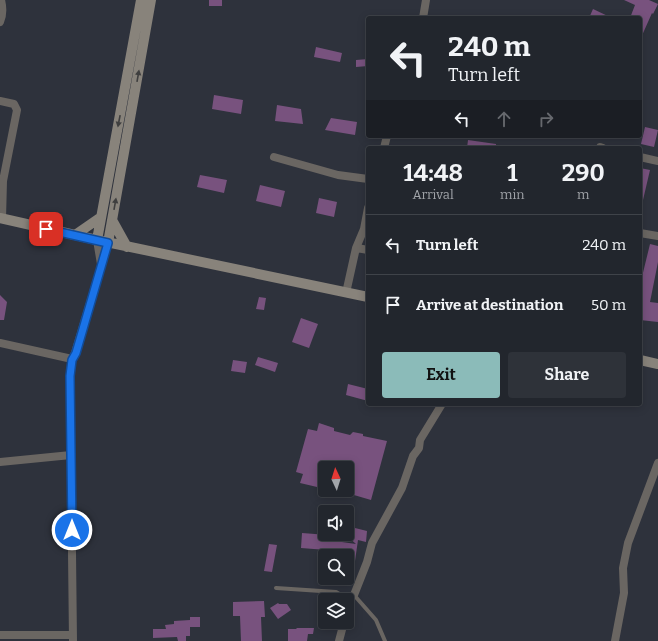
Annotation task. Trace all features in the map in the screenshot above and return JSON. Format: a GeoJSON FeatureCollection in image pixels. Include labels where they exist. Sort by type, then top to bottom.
{"type":"FeatureCollection","features":[{"type":"Feature","properties":{"kind":"main road"},"geometry":{"type":"LineString","coordinates":[[108,243],[140,37],[141,0]]}},
{"type":"Feature","properties":{"kind":"main road"},"geometry":{"type":"LineString","coordinates":[[97,240],[140,37],[151,0]]}},
{"type":"Feature","properties":{"kind":"main road"},"geometry":{"type":"LineString","coordinates":[[75,235],[101,217]]}},
{"type":"Feature","properties":{"kind":"main road"},"geometry":{"type":"LineString","coordinates":[[1,219],[108,243],[366,297]]}},
{"type":"Feature","properties":{"kind":"main road"},"geometry":{"type":"LineString","coordinates":[[112,220],[127,247]]}},
{"type":"Feature","properties":{"kind":"main road"},"geometry":{"type":"LineString","coordinates":[[642,360],[658,364]]}},
{"type":"Feature","properties":{"kind":"street"},"geometry":{"type":"LineString","coordinates":[[0,22],[2,12],[1,0]]}},
{"type":"Feature","properties":{"kind":"street"},"geometry":{"type":"LineString","coordinates":[[423,16],[426,0]]}},
{"type":"Feature","properties":{"kind":"street"},"geometry":{"type":"LineString","coordinates":[[0,101],[14,104],[16,110],[3,181],[1,219]]}},
{"type":"Feature","properties":{"kind":"street"},"geometry":{"type":"LineString","coordinates":[[274,157],[338,175],[366,179]]}},
{"type":"Feature","properties":{"kind":"street"},"geometry":{"type":"LineString","coordinates":[[642,157],[658,161]]}},
{"type":"Feature","properties":{"kind":"street"},"geometry":{"type":"LineString","coordinates":[[346,293],[357,248],[366,221]]}},
{"type":"Feature","properties":{"kind":"street"},"geometry":{"type":"LineString","coordinates":[[642,233],[658,236]]}},
{"type":"Feature","properties":{"kind":"street"},"geometry":{"type":"LineString","coordinates":[[97,240],[101,265]]}},
{"type":"Feature","properties":{"kind":"street"},"geometry":{"type":"LineString","coordinates":[[0,635],[73,638],[70,376],[72,360],[76,353],[108,243]]}},
{"type":"Feature","properties":{"kind":"street"},"geometry":{"type":"LineString","coordinates":[[357,248],[366,250]]}},
{"type":"Feature","properties":{"kind":"street"},"geometry":{"type":"LineString","coordinates":[[0,343],[72,360]]}},
{"type":"Feature","properties":{"kind":"street"},"geometry":{"type":"LineString","coordinates":[[354,593],[367,562],[372,543],[402,488],[413,456],[419,448],[420,440],[441,406]]}},
{"type":"Feature","properties":{"kind":"street"},"geometry":{"type":"LineString","coordinates":[[0,462],[71,455]]}},
{"type":"Feature","properties":{"kind":"street"},"geometry":{"type":"LineString","coordinates":[[615,641],[624,593],[623,568],[628,543],[658,463]]}},
{"type":"Feature","properties":{"kind":"street"},"geometry":{"type":"LineString","coordinates":[[339,641],[342,629]]}},
{"type":"Feature","properties":{"kind":"lane"},"geometry":{"type":"LineString","coordinates":[[276,588],[339,593]]}},
{"type":"Feature","properties":{"kind":"lane"},"geometry":{"type":"LineString","coordinates":[[354,600],[376,620],[385,641]]}},
{"type":"Feature","properties":{"kind":"building"},"geometry":{"type":"Polygon","coordinates":[[[209,0],[222,0],[222,6],[209,6],[209,0]]]}},
{"type":"Feature","properties":{"kind":"building"},"geometry":{"type":"Polygon","coordinates":[[[624,0],[649,0],[658,4],[653,14],[652,13],[642,36],[642,16],[631,16],[635,5],[624,0]]]}},
{"type":"Feature","properties":{"kind":"building"},"geometry":{"type":"Polygon","coordinates":[[[593,9],[608,16],[590,16],[593,9]]]}},
{"type":"Feature","properties":{"kind":"building"},"geometry":{"type":"Polygon","coordinates":[[[316,47],[342,53],[340,62],[314,57],[316,47]]]}},
{"type":"Feature","properties":{"kind":"building"},"geometry":{"type":"Polygon","coordinates":[[[366,59],[366,66],[356,67],[356,60],[366,59]]]}},
{"type":"Feature","properties":{"kind":"building"},"geometry":{"type":"Polygon","coordinates":[[[214,95],[243,100],[241,114],[212,109],[214,95]]]}},
{"type":"Feature","properties":{"kind":"building"},"geometry":{"type":"Polygon","coordinates":[[[277,105],[301,109],[303,124],[275,121],[277,105]]]}},
{"type":"Feature","properties":{"kind":"building"},"geometry":{"type":"Polygon","coordinates":[[[331,118],[357,122],[355,135],[325,130],[331,118]]]}},
{"type":"Feature","properties":{"kind":"building"},"geometry":{"type":"Polygon","coordinates":[[[645,127],[658,130],[654,147],[641,144],[645,127]]]}},
{"type":"Feature","properties":{"kind":"building"},"geometry":{"type":"Polygon","coordinates":[[[468,140],[496,144],[496,146],[467,146],[468,140]]]}},
{"type":"Feature","properties":{"kind":"building"},"geometry":{"type":"Polygon","coordinates":[[[642,168],[650,170],[642,200],[642,168]]]}},
{"type":"Feature","properties":{"kind":"building"},"geometry":{"type":"Polygon","coordinates":[[[200,175],[227,180],[224,193],[197,187],[200,175]]]}},
{"type":"Feature","properties":{"kind":"building"},"geometry":{"type":"Polygon","coordinates":[[[260,185],[285,191],[281,207],[256,201],[260,185]]]}},
{"type":"Feature","properties":{"kind":"building"},"geometry":{"type":"Polygon","coordinates":[[[319,198],[337,202],[334,217],[316,213],[319,198]]]}},
{"type":"Feature","properties":{"kind":"building"},"geometry":{"type":"Polygon","coordinates":[[[650,244],[658,246],[658,262],[650,302],[658,303],[658,322],[642,320],[642,277],[650,244]]]}},
{"type":"Feature","properties":{"kind":"building"},"geometry":{"type":"Polygon","coordinates":[[[0,295],[7,302],[4,320],[0,320],[0,295]]]}},
{"type":"Feature","properties":{"kind":"building"},"geometry":{"type":"Polygon","coordinates":[[[259,297],[266,298],[264,310],[256,309],[259,297]]]}},
{"type":"Feature","properties":{"kind":"building"},"geometry":{"type":"Polygon","coordinates":[[[301,318],[318,324],[309,348],[292,342],[301,318]]]}},
{"type":"Feature","properties":{"kind":"building"},"geometry":{"type":"Polygon","coordinates":[[[258,357],[278,363],[275,372],[255,365],[258,357]]]}},
{"type":"Feature","properties":{"kind":"building"},"geometry":{"type":"Polygon","coordinates":[[[233,360],[247,362],[245,373],[231,371],[233,360]]]}},
{"type":"Feature","properties":{"kind":"building"},"geometry":{"type":"Polygon","coordinates":[[[348,384],[366,388],[366,400],[346,395],[348,384]]]}},
{"type":"Feature","properties":{"kind":"building"},"geometry":{"type":"Polygon","coordinates":[[[319,423],[334,428],[334,431],[350,435],[353,432],[363,434],[363,436],[387,441],[371,500],[354,495],[354,461],[318,461],[317,487],[300,483],[303,474],[296,472],[308,429],[317,431],[319,423]]]}},
{"type":"Feature","properties":{"kind":"building"},"geometry":{"type":"Polygon","coordinates":[[[354,528],[367,531],[366,542],[358,540],[355,561],[354,549],[301,548],[302,533],[318,534],[318,541],[335,541],[356,544],[353,541],[354,541],[354,528]]]}},
{"type":"Feature","properties":{"kind":"building"},"geometry":{"type":"Polygon","coordinates":[[[269,544],[277,545],[272,572],[264,571],[269,544]]]}},
{"type":"Feature","properties":{"kind":"building"},"geometry":{"type":"Polygon","coordinates":[[[264,601],[265,617],[261,617],[262,641],[241,641],[240,616],[233,616],[233,602],[264,601]]]}},
{"type":"Feature","properties":{"kind":"building"},"geometry":{"type":"Polygon","coordinates":[[[278,603],[287,604],[291,610],[278,619],[270,608],[278,603]]]}},
{"type":"Feature","properties":{"kind":"building"},"geometry":{"type":"Polygon","coordinates":[[[190,617],[200,617],[200,627],[190,627],[190,636],[186,636],[186,641],[178,641],[177,637],[153,638],[153,629],[166,629],[165,625],[174,624],[174,621],[190,620],[190,617]]]}},
{"type":"Feature","properties":{"kind":"building"},"geometry":{"type":"Polygon","coordinates":[[[296,628],[314,628],[313,634],[308,634],[307,641],[288,641],[288,629],[297,629],[296,628]]]}},
{"type":"Feature","properties":{"kind":"route"},"geometry":{"type":"LineString","coordinates":[[46,229],[108,243],[76,353],[72,360],[70,376],[72,530]]}}]}
